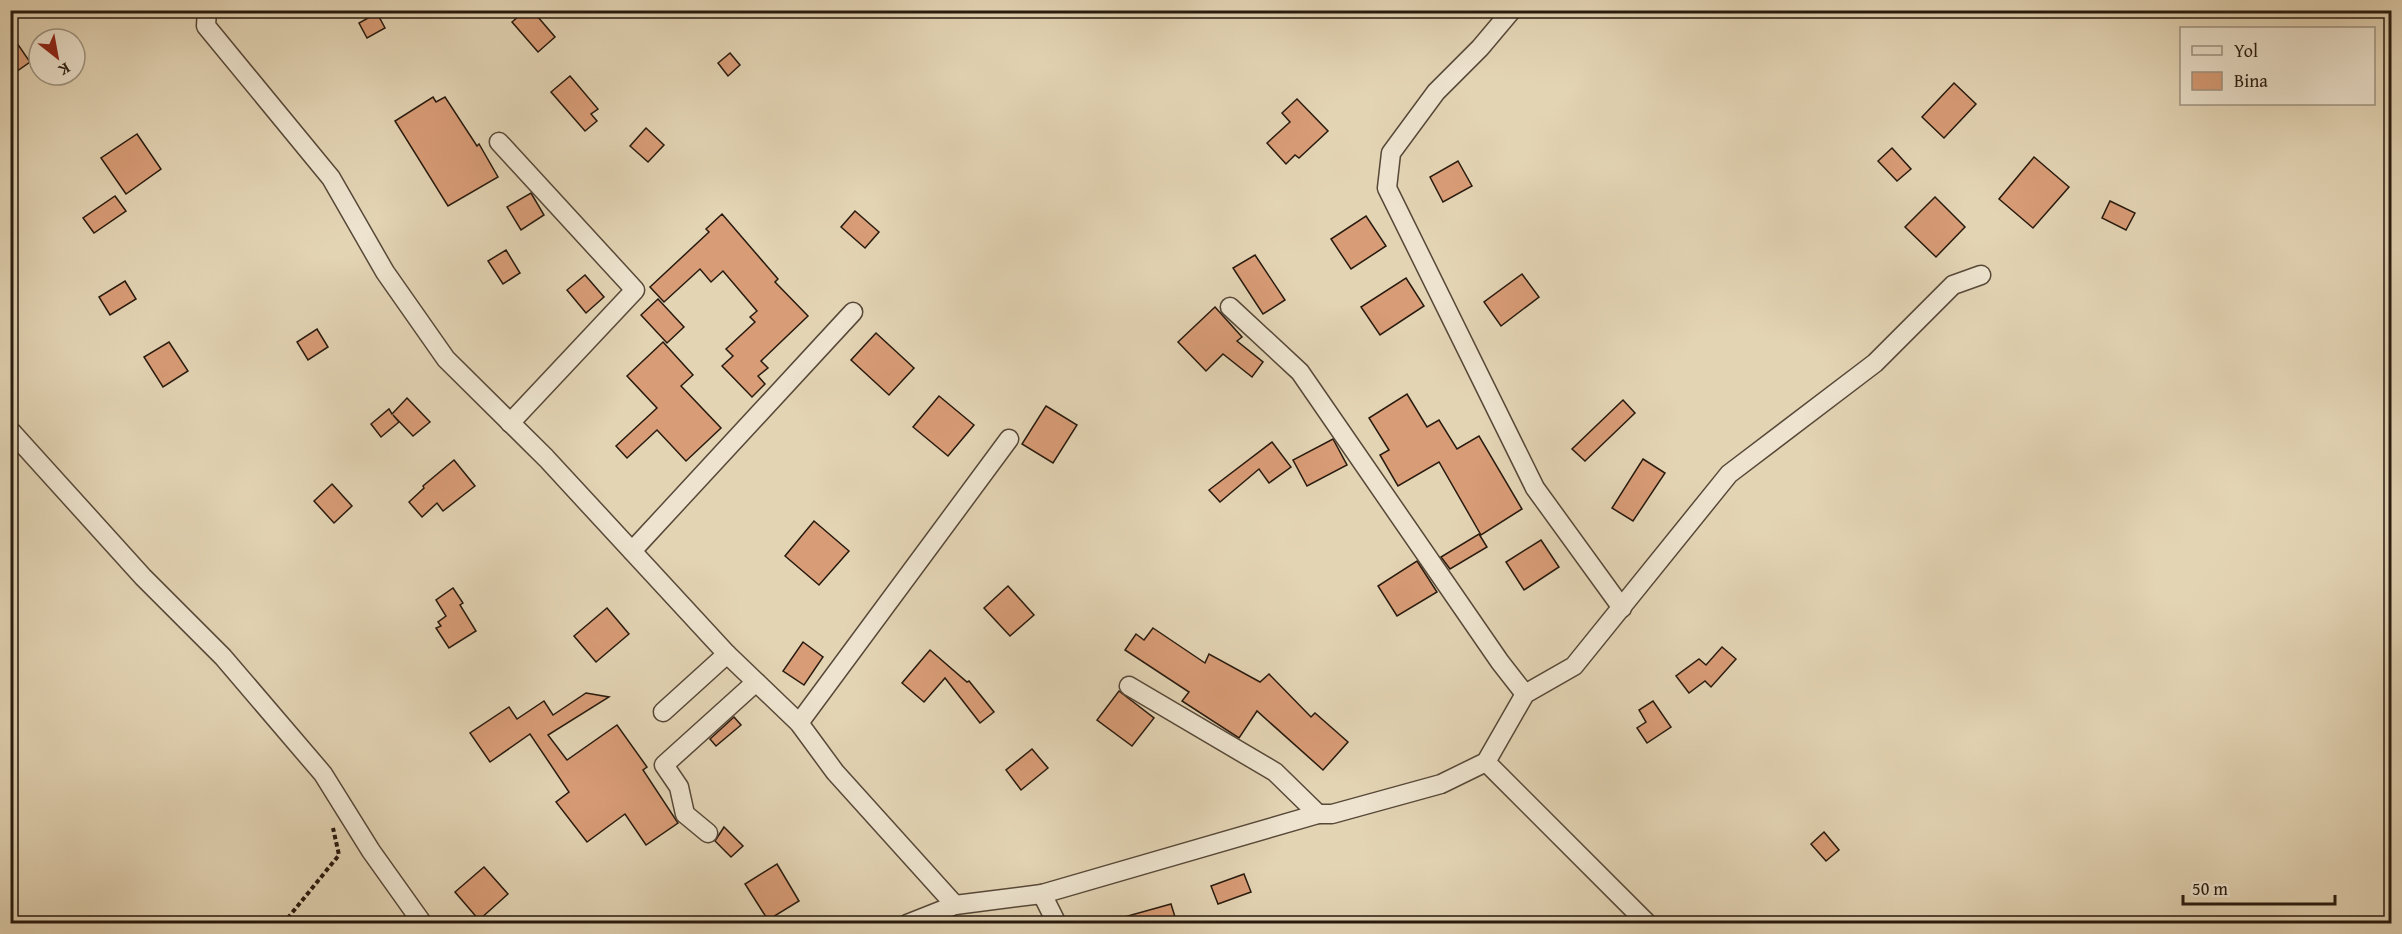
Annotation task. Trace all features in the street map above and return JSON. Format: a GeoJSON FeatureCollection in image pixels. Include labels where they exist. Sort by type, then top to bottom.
{"type":"FeatureCollection","features":[{"type":"Feature","properties":{"kind":"street"},"geometry":{"type":"LineString","coordinates":[[207,10],[206,26],[331,178],[385,272],[446,359],[546,458],[727,654],[799,723],[836,772],[955,905]]}},
{"type":"Feature","properties":{"kind":"street"},"geometry":{"type":"LineString","coordinates":[[1512,10],[1480,48],[1436,92],[1391,153],[1387,188],[1535,488],[1622,608]]}},
{"type":"Feature","properties":{"kind":"street"},"geometry":{"type":"LineString","coordinates":[[499,142],[635,290],[510,423]]}},
{"type":"Feature","properties":{"kind":"street"},"geometry":{"type":"LineString","coordinates":[[907,924],[955,905],[1042,894],[1318,814],[1332,814],[1441,784],[1486,762],[1525,694],[1574,666],[1730,474],[1875,363],[1953,285],[1982,276]]}},
{"type":"Feature","properties":{"kind":"street"},"geometry":{"type":"LineString","coordinates":[[1230,307],[1300,372],[1500,662],[1525,694]]}},
{"type":"Feature","properties":{"kind":"street"},"geometry":{"type":"LineString","coordinates":[[632,551],[853,312]]}},
{"type":"Feature","properties":{"kind":"street"},"geometry":{"type":"LineString","coordinates":[[10,430],[143,577],[223,657],[323,774],[371,851],[423,924]]}},
{"type":"Feature","properties":{"kind":"street"},"geometry":{"type":"LineString","coordinates":[[799,723],[1009,439]]}},
{"type":"Feature","properties":{"kind":"street"},"geometry":{"type":"LineString","coordinates":[[663,712],[727,654]]}},
{"type":"Feature","properties":{"kind":"street"},"geometry":{"type":"LineString","coordinates":[[708,833],[686,814],[679,787],[664,765],[756,682]]}},
{"type":"Feature","properties":{"kind":"street"},"geometry":{"type":"LineString","coordinates":[[1129,686],[1275,772],[1318,814]]}},
{"type":"Feature","properties":{"kind":"street"},"geometry":{"type":"LineString","coordinates":[[1486,762],[1648,924]]}},
{"type":"Feature","properties":{"kind":"street"},"geometry":{"type":"LineString","coordinates":[[1042,894],[1057,924]]}},
{"type":"Feature","properties":{"kind":"path"},"geometry":{"type":"LineString","coordinates":[[283,924],[339,855],[332,820]]}},
{"type":"Feature","properties":{"kind":"building"},"geometry":{"type":"Polygon","coordinates":[[[526,10],[532,10],[555,37],[538,52],[512,22],[526,10]]]}},
{"type":"Feature","properties":{"kind":"building"},"geometry":{"type":"Polygon","coordinates":[[[377,13],[385,28],[367,38],[359,23],[377,13]]]}},
{"type":"Feature","properties":{"kind":"building"},"geometry":{"type":"Polygon","coordinates":[[[10,33],[27,58],[27,64],[10,76],[10,33]]]}},
{"type":"Feature","properties":{"kind":"building"},"geometry":{"type":"Polygon","coordinates":[[[730,53],[740,65],[728,76],[718,63],[730,53]]]}},
{"type":"Feature","properties":{"kind":"building"},"geometry":{"type":"Polygon","coordinates":[[[570,76],[598,109],[591,114],[597,121],[585,131],[551,92],[570,76]]]}},
{"type":"Feature","properties":{"kind":"building"},"geometry":{"type":"Polygon","coordinates":[[[1954,83],[1976,104],[1944,138],[1922,117],[1954,83]]]}},
{"type":"Feature","properties":{"kind":"building"},"geometry":{"type":"Polygon","coordinates":[[[433,97],[436,102],[445,97],[477,146],[479,144],[498,177],[448,206],[395,121],[433,97]]]}},
{"type":"Feature","properties":{"kind":"building"},"geometry":{"type":"Polygon","coordinates":[[[1297,99],[1328,131],[1299,158],[1295,155],[1286,164],[1267,143],[1290,122],[1282,113],[1297,99]]]}},
{"type":"Feature","properties":{"kind":"building"},"geometry":{"type":"Polygon","coordinates":[[[646,128],[664,145],[648,162],[630,146],[646,128]]]}},
{"type":"Feature","properties":{"kind":"building"},"geometry":{"type":"Polygon","coordinates":[[[137,134],[161,169],[126,194],[101,158],[137,134]]]}},
{"type":"Feature","properties":{"kind":"building"},"geometry":{"type":"Polygon","coordinates":[[[1892,148],[1911,169],[1897,181],[1878,161],[1892,148]]]}},
{"type":"Feature","properties":{"kind":"building"},"geometry":{"type":"Polygon","coordinates":[[[2034,157],[2069,187],[2033,228],[1999,199],[2034,157]]]}},
{"type":"Feature","properties":{"kind":"building"},"geometry":{"type":"Polygon","coordinates":[[[1458,161],[1472,186],[1443,202],[1430,177],[1458,161]]]}},
{"type":"Feature","properties":{"kind":"building"},"geometry":{"type":"Polygon","coordinates":[[[531,193],[544,215],[521,230],[507,207],[531,193]]]}},
{"type":"Feature","properties":{"kind":"building"},"geometry":{"type":"Polygon","coordinates":[[[115,196],[126,211],[94,233],[83,218],[115,196]]]}},
{"type":"Feature","properties":{"kind":"building"},"geometry":{"type":"Polygon","coordinates":[[[1935,197],[1965,227],[1936,257],[1905,227],[1935,197]]]}},
{"type":"Feature","properties":{"kind":"building"},"geometry":{"type":"Polygon","coordinates":[[[2110,201],[2135,213],[2126,230],[2102,218],[2110,201]]]}},
{"type":"Feature","properties":{"kind":"building"},"geometry":{"type":"Polygon","coordinates":[[[855,211],[879,232],[865,248],[841,227],[855,211]]]}},
{"type":"Feature","properties":{"kind":"building"},"geometry":{"type":"Polygon","coordinates":[[[722,214],[778,279],[775,282],[808,316],[761,361],[768,368],[758,376],[765,384],[752,397],[722,366],[733,356],[726,349],[755,322],[750,317],[757,311],[723,271],[711,282],[700,269],[664,302],[650,287],[709,232],[706,229],[722,214]]]}},
{"type":"Feature","properties":{"kind":"building"},"geometry":{"type":"Polygon","coordinates":[[[1366,216],[1386,246],[1351,269],[1331,239],[1366,216]]]}},
{"type":"Feature","properties":{"kind":"building"},"geometry":{"type":"Polygon","coordinates":[[[506,250],[520,273],[503,284],[488,261],[506,250]]]}},
{"type":"Feature","properties":{"kind":"building"},"geometry":{"type":"Polygon","coordinates":[[[1255,255],[1285,300],[1263,314],[1233,268],[1255,255]]]}},
{"type":"Feature","properties":{"kind":"building"},"geometry":{"type":"Polygon","coordinates":[[[1522,274],[1539,297],[1501,326],[1484,302],[1522,274]]]}},
{"type":"Feature","properties":{"kind":"building"},"geometry":{"type":"Polygon","coordinates":[[[585,275],[604,297],[586,313],[567,290],[585,275]]]}},
{"type":"Feature","properties":{"kind":"building"},"geometry":{"type":"Polygon","coordinates":[[[1406,278],[1424,306],[1380,335],[1361,307],[1406,278]]]}},
{"type":"Feature","properties":{"kind":"building"},"geometry":{"type":"Polygon","coordinates":[[[125,281],[136,299],[110,315],[99,297],[125,281]]]}},
{"type":"Feature","properties":{"kind":"building"},"geometry":{"type":"Polygon","coordinates":[[[658,299],[684,327],[667,343],[641,315],[658,299]]]}},
{"type":"Feature","properties":{"kind":"building"},"geometry":{"type":"Polygon","coordinates":[[[1215,307],[1242,337],[1237,341],[1263,362],[1252,377],[1223,354],[1206,371],[1178,342],[1215,307]]]}},
{"type":"Feature","properties":{"kind":"building"},"geometry":{"type":"Polygon","coordinates":[[[317,329],[328,347],[308,360],[297,342],[317,329]]]}},
{"type":"Feature","properties":{"kind":"building"},"geometry":{"type":"Polygon","coordinates":[[[876,333],[914,368],[889,395],[851,360],[876,333]]]}},
{"type":"Feature","properties":{"kind":"building"},"geometry":{"type":"Polygon","coordinates":[[[169,342],[188,371],[163,387],[144,357],[169,342]]]}},
{"type":"Feature","properties":{"kind":"building"},"geometry":{"type":"Polygon","coordinates":[[[663,342],[693,375],[681,386],[721,428],[686,461],[657,430],[627,458],[616,446],[657,408],[627,376],[663,342]]]}},
{"type":"Feature","properties":{"kind":"building"},"geometry":{"type":"Polygon","coordinates":[[[1407,394],[1427,427],[1439,420],[1457,449],[1479,436],[1522,509],[1481,535],[1439,462],[1398,486],[1380,455],[1389,450],[1369,418],[1407,394]]]}},
{"type":"Feature","properties":{"kind":"building"},"geometry":{"type":"Polygon","coordinates":[[[939,396],[974,425],[948,456],[913,427],[939,396]]]}},
{"type":"Feature","properties":{"kind":"building"},"geometry":{"type":"Polygon","coordinates":[[[407,398],[430,422],[413,436],[393,415],[399,422],[381,437],[371,424],[389,409],[392,414],[407,398]]]}},
{"type":"Feature","properties":{"kind":"building"},"geometry":{"type":"Polygon","coordinates":[[[1623,400],[1635,413],[1585,461],[1572,449],[1623,400]]]}},
{"type":"Feature","properties":{"kind":"building"},"geometry":{"type":"Polygon","coordinates":[[[1046,406],[1077,425],[1053,463],[1022,444],[1046,406]]]}},
{"type":"Feature","properties":{"kind":"building"},"geometry":{"type":"Polygon","coordinates":[[[1333,439],[1347,465],[1307,486],[1293,460],[1333,439]]]}},
{"type":"Feature","properties":{"kind":"building"},"geometry":{"type":"Polygon","coordinates":[[[1272,442],[1291,467],[1269,483],[1259,469],[1220,502],[1209,490],[1272,442]]]}},
{"type":"Feature","properties":{"kind":"building"},"geometry":{"type":"Polygon","coordinates":[[[1643,459],[1665,473],[1633,521],[1612,508],[1643,459]]]}},
{"type":"Feature","properties":{"kind":"building"},"geometry":{"type":"Polygon","coordinates":[[[454,460],[475,486],[443,511],[437,503],[422,517],[409,502],[424,488],[423,486],[454,460]]]}},
{"type":"Feature","properties":{"kind":"building"},"geometry":{"type":"Polygon","coordinates":[[[332,484],[352,506],[334,523],[314,501],[332,484]]]}},
{"type":"Feature","properties":{"kind":"building"},"geometry":{"type":"Polygon","coordinates":[[[814,521],[849,551],[819,585],[785,556],[814,521]]]}},
{"type":"Feature","properties":{"kind":"building"},"geometry":{"type":"Polygon","coordinates":[[[1479,534],[1487,547],[1450,569],[1441,557],[1479,534]]]}},
{"type":"Feature","properties":{"kind":"building"},"geometry":{"type":"Polygon","coordinates":[[[1541,540],[1559,567],[1524,590],[1506,562],[1541,540]]]}},
{"type":"Feature","properties":{"kind":"building"},"geometry":{"type":"Polygon","coordinates":[[[1417,561],[1437,592],[1397,616],[1378,586],[1417,561]]]}},
{"type":"Feature","properties":{"kind":"building"},"geometry":{"type":"Polygon","coordinates":[[[1008,586],[1034,615],[1010,636],[984,608],[1008,586]]]}},
{"type":"Feature","properties":{"kind":"building"},"geometry":{"type":"Polygon","coordinates":[[[453,588],[463,603],[460,605],[476,631],[449,648],[436,628],[441,626],[438,622],[446,616],[436,600],[453,588]]]}},
{"type":"Feature","properties":{"kind":"building"},"geometry":{"type":"Polygon","coordinates":[[[607,608],[629,634],[596,662],[574,636],[607,608]]]}},
{"type":"Feature","properties":{"kind":"building"},"geometry":{"type":"Polygon","coordinates":[[[1153,628],[1205,663],[1209,654],[1260,682],[1269,674],[1311,717],[1315,713],[1348,742],[1323,770],[1257,711],[1239,738],[1182,701],[1189,692],[1125,650],[1136,634],[1144,640],[1153,628]]]}},
{"type":"Feature","properties":{"kind":"building"},"geometry":{"type":"Polygon","coordinates":[[[803,642],[823,657],[804,685],[783,671],[803,642]]]}},
{"type":"Feature","properties":{"kind":"building"},"geometry":{"type":"Polygon","coordinates":[[[1722,647],[1736,659],[1711,687],[1705,681],[1689,693],[1676,676],[1699,659],[1706,665],[1722,647]]]}},
{"type":"Feature","properties":{"kind":"building"},"geometry":{"type":"Polygon","coordinates":[[[930,650],[967,682],[969,681],[994,712],[980,723],[945,678],[924,702],[902,683],[930,650]]]}},
{"type":"Feature","properties":{"kind":"building"},"geometry":{"type":"Polygon","coordinates":[[[1119,691],[1154,718],[1132,746],[1097,720],[1119,691]]]}},
{"type":"Feature","properties":{"kind":"building"},"geometry":{"type":"Polygon","coordinates":[[[586,693],[609,697],[548,735],[567,760],[617,725],[647,767],[643,770],[678,823],[646,845],[625,814],[587,842],[556,802],[569,792],[530,734],[490,762],[470,733],[509,707],[517,719],[544,701],[553,715],[586,693]]]}},
{"type":"Feature","properties":{"kind":"building"},"geometry":{"type":"Polygon","coordinates":[[[1653,701],[1671,727],[1647,743],[1637,728],[1646,722],[1639,710],[1653,701]]]}},
{"type":"Feature","properties":{"kind":"building"},"geometry":{"type":"Polygon","coordinates":[[[734,717],[741,725],[716,746],[710,739],[734,717]]]}},
{"type":"Feature","properties":{"kind":"building"},"geometry":{"type":"Polygon","coordinates":[[[1032,749],[1048,768],[1021,790],[1006,770],[1032,749]]]}},
{"type":"Feature","properties":{"kind":"building"},"geometry":{"type":"Polygon","coordinates":[[[724,827],[743,846],[731,857],[715,841],[724,827]]]}},
{"type":"Feature","properties":{"kind":"building"},"geometry":{"type":"Polygon","coordinates":[[[1824,832],[1839,850],[1826,861],[1811,844],[1824,832]]]}},
{"type":"Feature","properties":{"kind":"building"},"geometry":{"type":"Polygon","coordinates":[[[777,864],[799,901],[768,920],[745,884],[777,864]]]}},
{"type":"Feature","properties":{"kind":"building"},"geometry":{"type":"Polygon","coordinates":[[[484,867],[508,894],[479,920],[455,892],[484,867]]]}},
{"type":"Feature","properties":{"kind":"building"},"geometry":{"type":"Polygon","coordinates":[[[1244,874],[1251,892],[1218,904],[1211,886],[1244,874]]]}},
{"type":"Feature","properties":{"kind":"building"},"geometry":{"type":"Polygon","coordinates":[[[1171,904],[1176,920],[1165,924],[1118,924],[1117,919],[1171,904]]]}}]}
